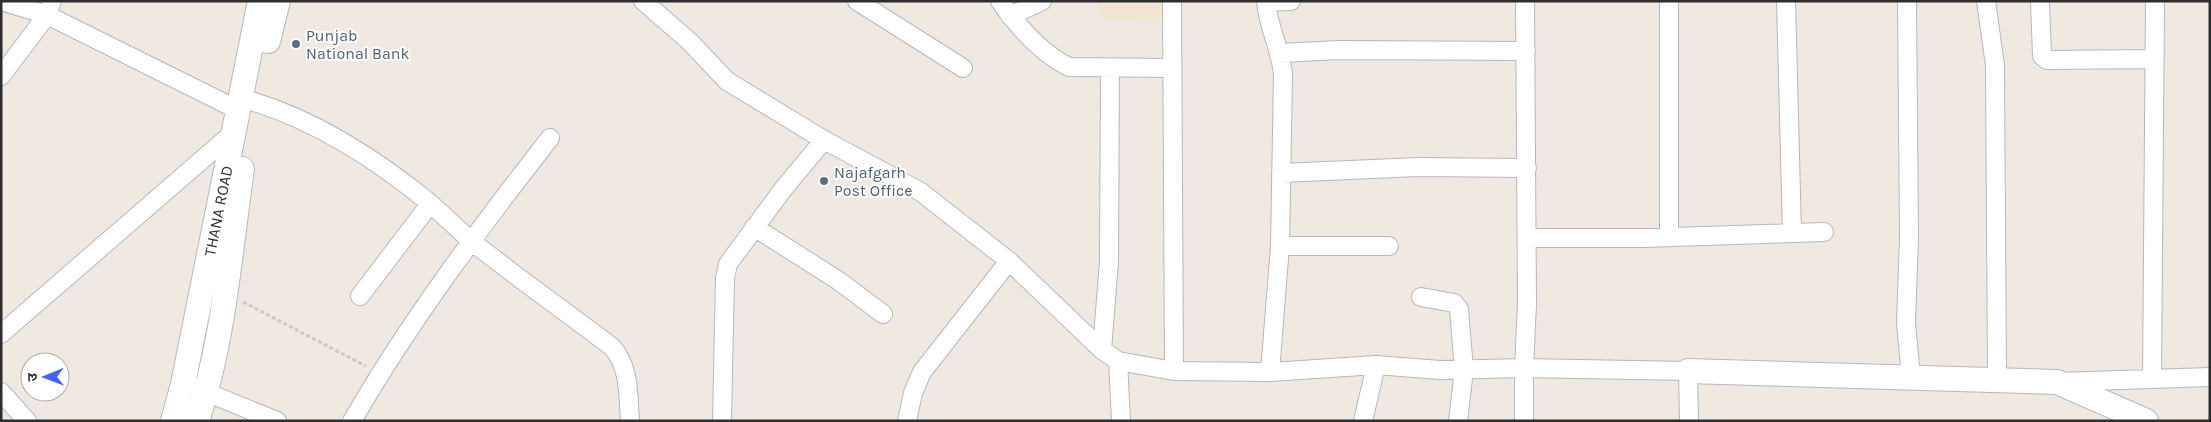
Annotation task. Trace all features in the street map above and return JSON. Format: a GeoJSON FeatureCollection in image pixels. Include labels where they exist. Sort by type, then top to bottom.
{"type":"FeatureCollection","features":[{"type":"Feature","properties":{"kind":"main road","name":"THANA ROAD"},"geometry":{"type":"LineString","coordinates":[[173,421],[183,384],[241,110],[260,1]]}},
{"type":"Feature","properties":{"kind":"main road"},"geometry":{"type":"LineString","coordinates":[[197,421],[207,391],[224,293],[241,110],[278,1]]}},
{"type":"Feature","properties":{"kind":"main road"},"geometry":{"type":"LineString","coordinates":[[1688,371],[2058,382],[2146,421]]}},
{"type":"Feature","properties":{"kind":"street"},"geometry":{"type":"LineString","coordinates":[[2,1],[49,8],[241,110],[279,110],[342,141],[376,162],[430,204],[471,240],[616,352],[625,367],[630,421]]}},
{"type":"Feature","properties":{"kind":"street"},"geometry":{"type":"LineString","coordinates":[[642,1],[689,40],[727,81],[824,140],[920,192],[1009,261],[1102,350],[1118,361],[1174,371],[1270,372],[1376,365],[1464,370],[1524,368],[1688,371],[1688,421]]}},
{"type":"Feature","properties":{"kind":"street"},"geometry":{"type":"LineString","coordinates":[[857,1],[963,68]]}},
{"type":"Feature","properties":{"kind":"street"},"geometry":{"type":"LineString","coordinates":[[1000,1],[1010,16],[1038,46],[1057,62],[1069,67],[1172,68]]}},
{"type":"Feature","properties":{"kind":"street"},"geometry":{"type":"LineString","coordinates":[[1010,16],[1042,1]]}},
{"type":"Feature","properties":{"kind":"street"},"geometry":{"type":"LineString","coordinates":[[1172,1],[1174,371]]}},
{"type":"Feature","properties":{"kind":"street"},"geometry":{"type":"LineString","coordinates":[[1270,372],[1280,246],[1283,75],[1281,53],[1272,35],[1266,2],[1291,1]]}},
{"type":"Feature","properties":{"kind":"street"},"geometry":{"type":"LineString","coordinates":[[1524,421],[1527,304],[1525,1]]}},
{"type":"Feature","properties":{"kind":"street"},"geometry":{"type":"LineString","coordinates":[[1668,237],[1669,1]]}},
{"type":"Feature","properties":{"kind":"street"},"geometry":{"type":"LineString","coordinates":[[1786,1],[1792,233]]}},
{"type":"Feature","properties":{"kind":"street"},"geometry":{"type":"LineString","coordinates":[[1907,1],[1909,239],[1906,322],[1911,378]]}},
{"type":"Feature","properties":{"kind":"street"},"geometry":{"type":"LineString","coordinates":[[1986,1],[1995,65],[1996,380]]}},
{"type":"Feature","properties":{"kind":"street"},"geometry":{"type":"LineString","coordinates":[[2040,1],[2042,56],[2046,60],[2154,59]]}},
{"type":"Feature","properties":{"kind":"street"},"geometry":{"type":"LineString","coordinates":[[2152,379],[2155,1]]}},
{"type":"Feature","properties":{"kind":"street"},"geometry":{"type":"LineString","coordinates":[[1,76],[49,8]]}},
{"type":"Feature","properties":{"kind":"street"},"geometry":{"type":"LineString","coordinates":[[1281,53],[1339,50],[1526,51]]}},
{"type":"Feature","properties":{"kind":"street"},"geometry":{"type":"LineString","coordinates":[[1102,350],[1109,261],[1110,68]]}},
{"type":"Feature","properties":{"kind":"street"},"geometry":{"type":"LineString","coordinates":[[1,334],[241,110]]}},
{"type":"Feature","properties":{"kind":"street"},"geometry":{"type":"LineString","coordinates":[[352,421],[380,373],[471,240],[550,138]]}},
{"type":"Feature","properties":{"kind":"street"},"geometry":{"type":"LineString","coordinates":[[722,421],[725,278],[728,264],[754,227],[824,140]]}},
{"type":"Feature","properties":{"kind":"street"},"geometry":{"type":"LineString","coordinates":[[1281,173],[1418,167],[1527,168]]}},
{"type":"Feature","properties":{"kind":"street"},"geometry":{"type":"LineString","coordinates":[[360,296],[430,204]]}},
{"type":"Feature","properties":{"kind":"street"},"geometry":{"type":"LineString","coordinates":[[754,227],[839,281],[883,314]]}},
{"type":"Feature","properties":{"kind":"street"},"geometry":{"type":"LineString","coordinates":[[1527,238],[1668,237],[1824,232]]}},
{"type":"Feature","properties":{"kind":"street"},"geometry":{"type":"LineString","coordinates":[[1280,246],[1389,246]]}},
{"type":"Feature","properties":{"kind":"street"},"geometry":{"type":"LineString","coordinates":[[907,421],[913,393],[922,372],[1009,261]]}},
{"type":"Feature","properties":{"kind":"street"},"geometry":{"type":"LineString","coordinates":[[1421,297],[1458,304],[1464,370],[1458,421]]}},
{"type":"Feature","properties":{"kind":"street"},"geometry":{"type":"LineString","coordinates":[[1118,361],[1121,421]]}},
{"type":"Feature","properties":{"kind":"street"},"geometry":{"type":"LineString","coordinates":[[1363,421],[1376,365]]}},
{"type":"Feature","properties":{"kind":"street"},"geometry":{"type":"LineString","coordinates":[[2058,382],[2210,377]]}},
{"type":"Feature","properties":{"kind":"street"},"geometry":{"type":"LineString","coordinates":[[183,384],[207,391],[277,421]]}},
{"type":"Feature","properties":{"kind":"street"},"geometry":{"type":"LineString","coordinates":[[1,392],[27,421]]}},
{"type":"Feature","properties":{"kind":"path"},"geometry":{"type":"LineString","coordinates":[[224,293],[380,373]]}},
{"type":"Feature","properties":{"kind":"shaded area"},"geometry":{"type":"Polygon","coordinates":[[[1098,1],[1163,1],[1163,18],[1102,19],[1098,1]]]}},
{"type":"Feature","properties":{"kind":"place","name":"Punjab National Bank"},"geometry":{"type":"Point","coordinates":[296,44]}},
{"type":"Feature","properties":{"kind":"place","name":"Najafgarh Post Office"},"geometry":{"type":"Point","coordinates":[824,181]}}]}
